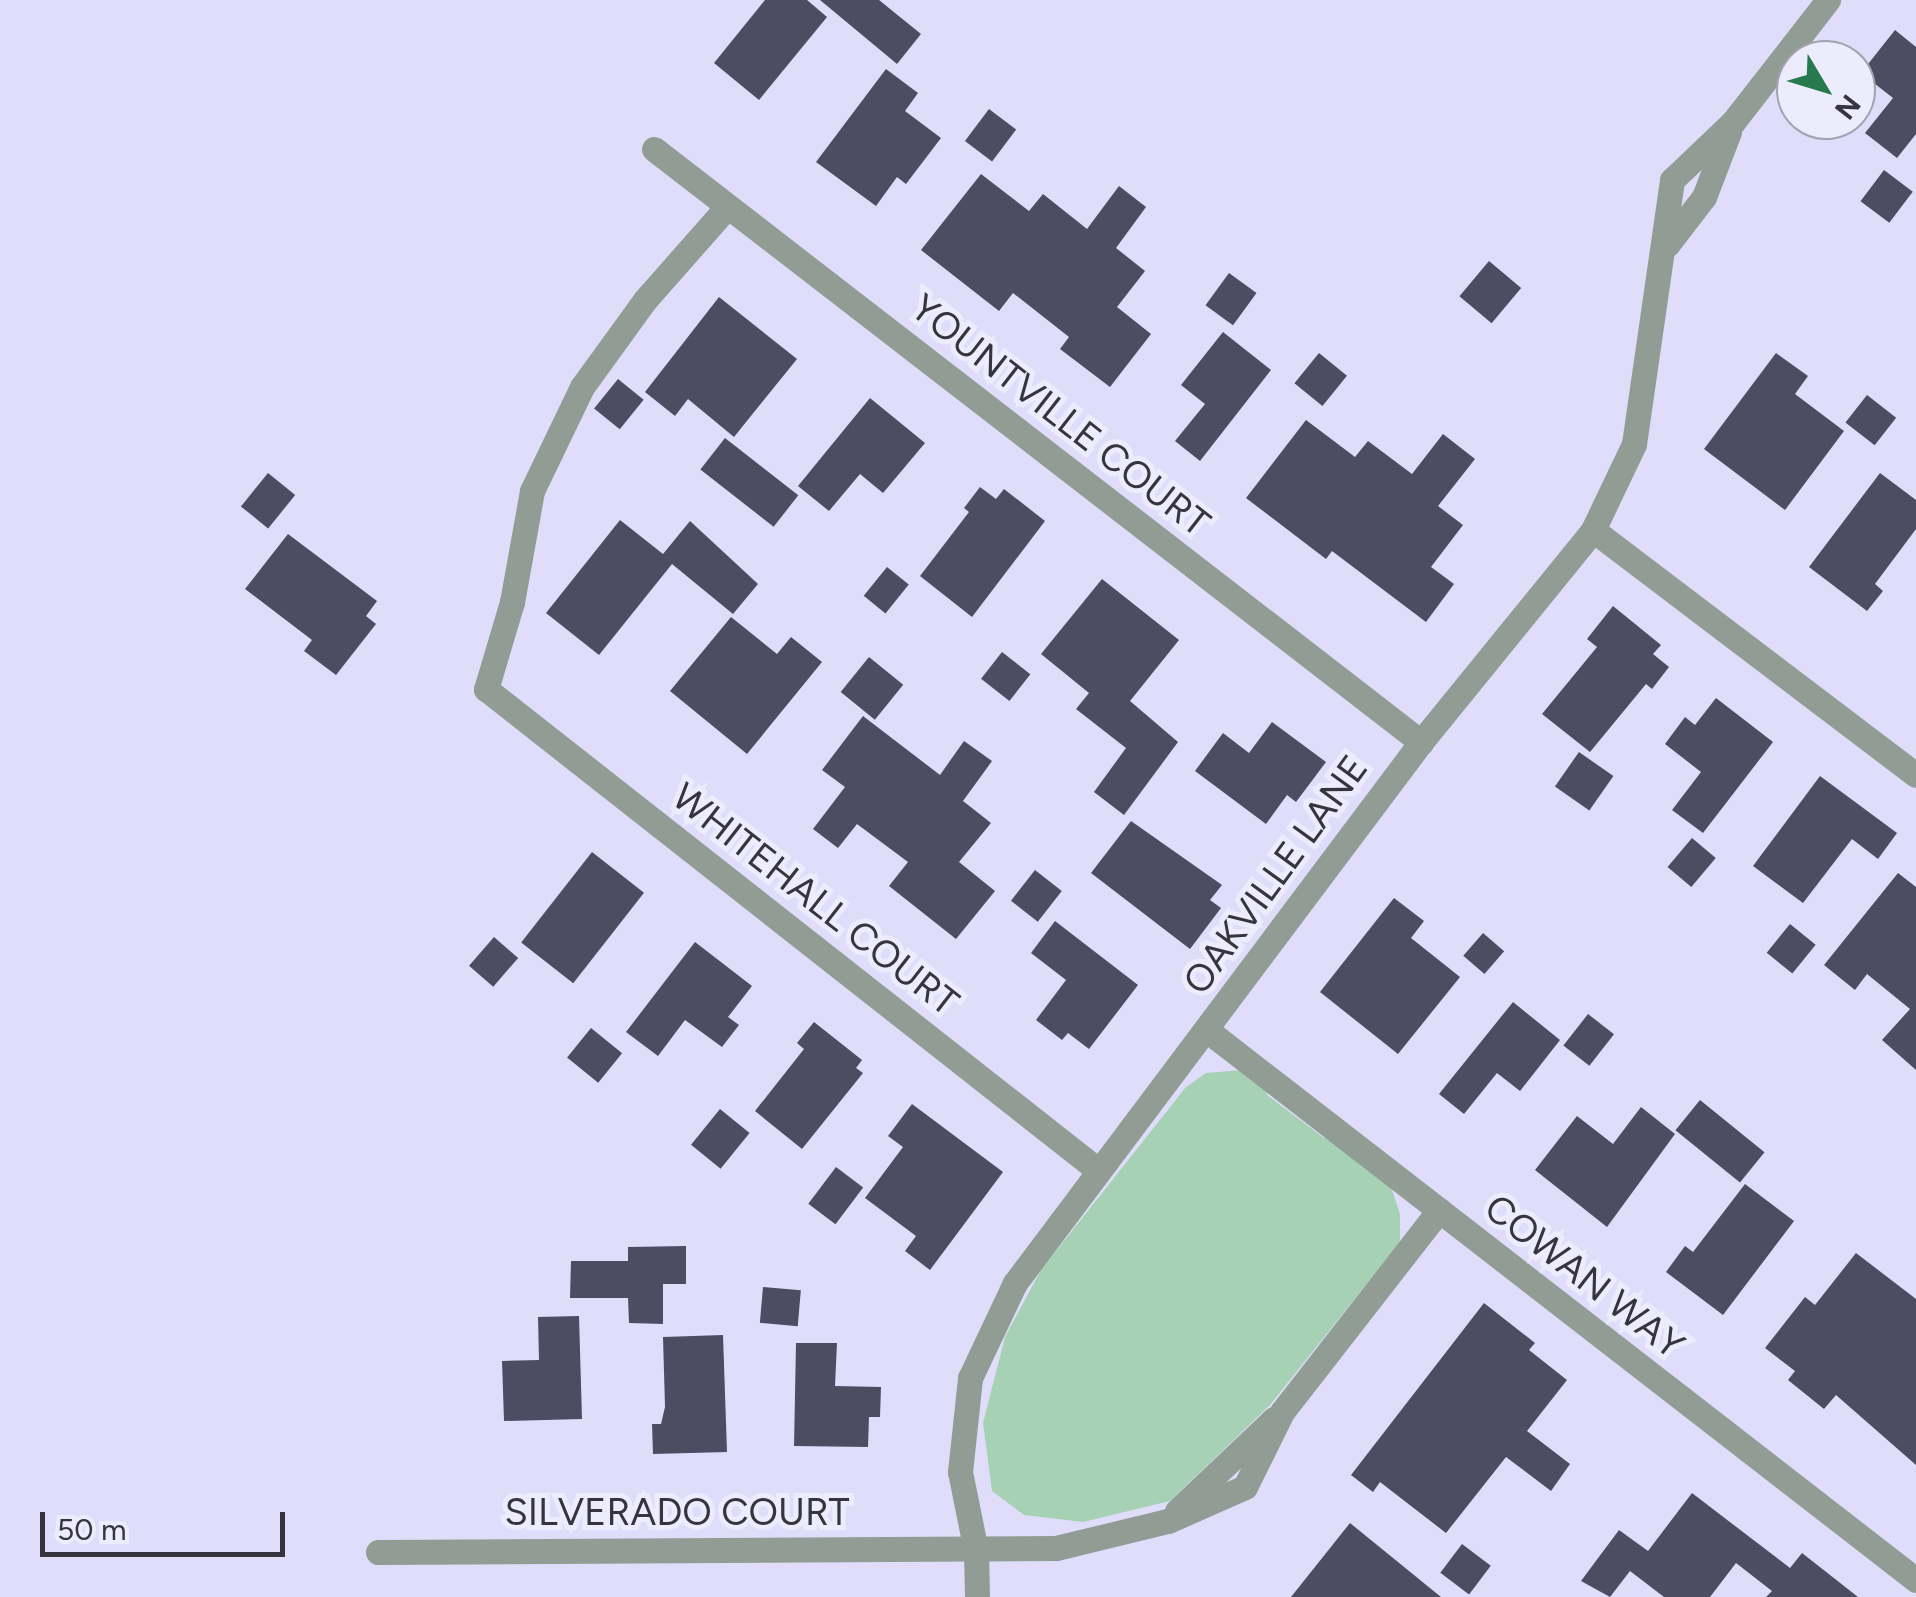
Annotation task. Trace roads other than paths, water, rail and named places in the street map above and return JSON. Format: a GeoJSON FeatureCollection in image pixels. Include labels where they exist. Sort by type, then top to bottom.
{"type":"FeatureCollection","features":[{"type":"Feature","properties":{"kind":"street","name":"OAKVILLE LANE"},"geometry":{"type":"LineString","coordinates":[[977,1597],[976,1550],[960,1472],[970,1378],[1014,1283],[1208,1031],[1421,742],[1594,530],[1634,444],[1668,245],[1672,180],[1733,122],[1828,0]]}},
{"type":"Feature","properties":{"kind":"street","name":"OAKVILLE LANE"},"geometry":{"type":"LineString","coordinates":[[1668,245],[1704,197],[1733,122]]}},
{"type":"Feature","properties":{"kind":"street","name":"YOUNTVILLE COURT"},"geometry":{"type":"LineString","coordinates":[[654,149],[1421,742]]}},
{"type":"Feature","properties":{"kind":"street","name":"WHITEHALL COURT"},"geometry":{"type":"LineString","coordinates":[[727,206],[645,300],[582,388],[532,491],[512,602],[486,689],[1098,1170]]}},
{"type":"Feature","properties":{"kind":"street"},"geometry":{"type":"LineString","coordinates":[[1594,530],[1916,775]]}},
{"type":"Feature","properties":{"kind":"street","name":"COWAN WAY"},"geometry":{"type":"LineString","coordinates":[[1208,1031],[1916,1580]]}},
{"type":"Feature","properties":{"kind":"street","name":"SILVERADO COURT"},"geometry":{"type":"LineString","coordinates":[[378,1552],[1056,1548],[1168,1520],[1245,1487],[1282,1412],[1439,1210]]}}]}
